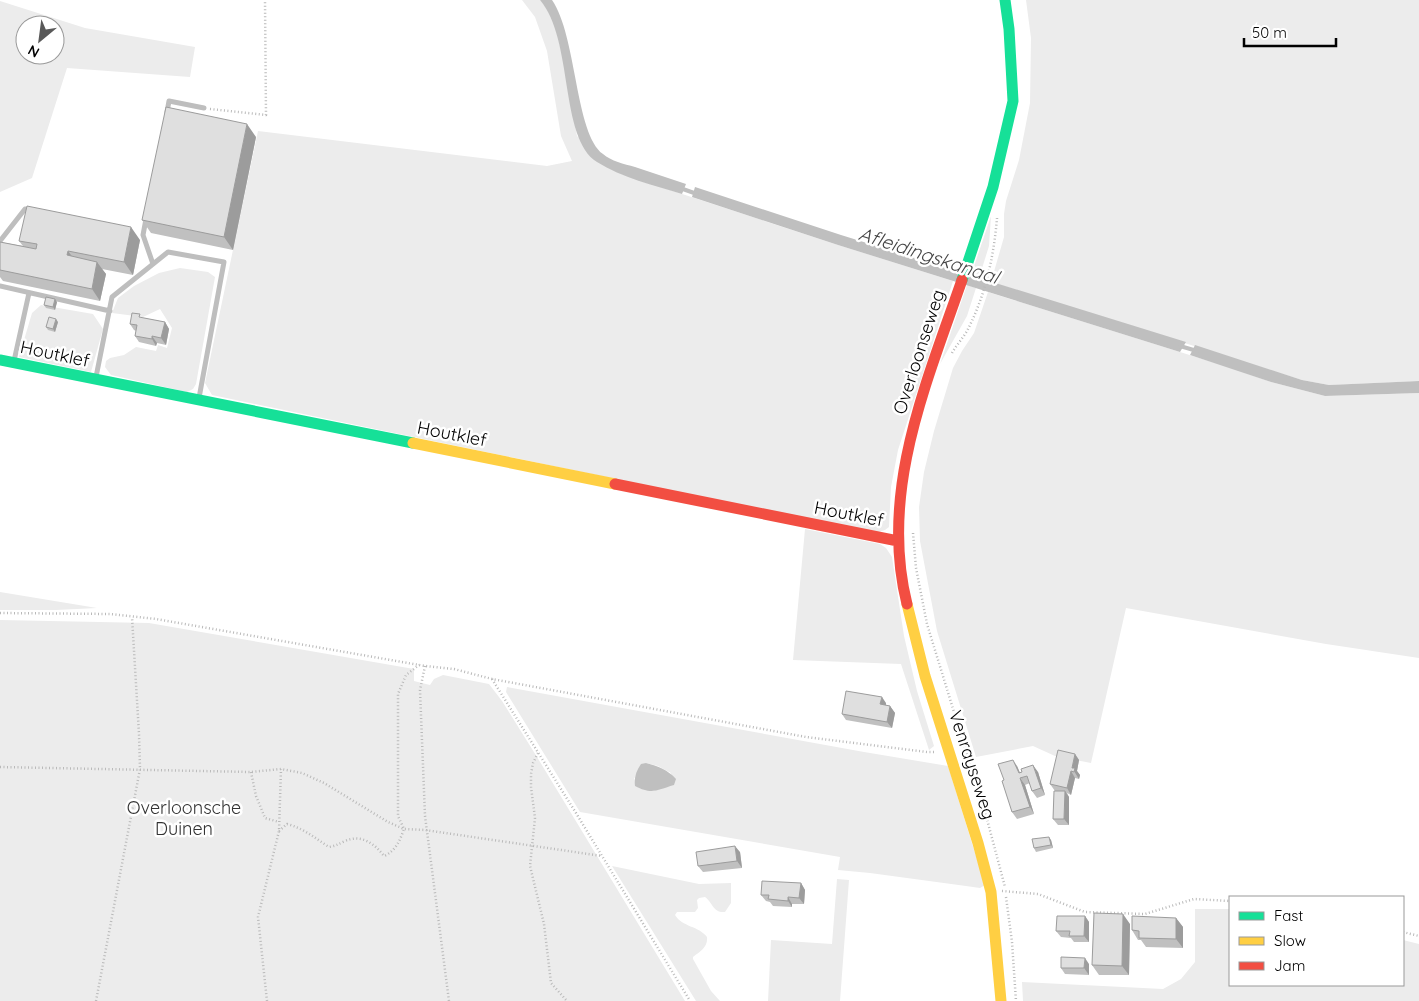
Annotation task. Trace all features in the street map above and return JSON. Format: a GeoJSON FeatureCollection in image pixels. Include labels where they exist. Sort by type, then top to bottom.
{"type":"FeatureCollection","features":[{"type":"Feature","properties":{"kind":"street","name":"Overloonseweg"},"geometry":{"type":"LineString","coordinates":[[898,542],[902,476],[915,417],[993,187],[1013,101],[1009,29],[1005,0]]}},
{"type":"Feature","properties":{"kind":"street","name":"Houtklef"},"geometry":{"type":"LineString","coordinates":[[0,360],[898,542]]}},
{"type":"Feature","properties":{"kind":"street","name":"Venrayseweg"},"geometry":{"type":"LineString","coordinates":[[898,542],[902,584],[925,676],[978,842],[991,892],[1001,1001]]}},
{"type":"Feature","properties":{"kind":"lane"},"geometry":{"type":"LineString","coordinates":[[165,120],[169,101],[204,108]]}},
{"type":"Feature","properties":{"kind":"lane"},"geometry":{"type":"LineString","coordinates":[[0,241],[26,209],[34,211]]}},
{"type":"Feature","properties":{"kind":"lane"},"geometry":{"type":"LineString","coordinates":[[147,216],[143,235],[154,264]]}},
{"type":"Feature","properties":{"kind":"lane"},"geometry":{"type":"LineString","coordinates":[[134,233],[143,235]]}},
{"type":"Feature","properties":{"kind":"lane"},"geometry":{"type":"LineString","coordinates":[[96,380],[112,297],[168,252],[224,262],[198,401]]}},
{"type":"Feature","properties":{"kind":"lane"},"geometry":{"type":"LineString","coordinates":[[0,286],[110,311]]}},
{"type":"Feature","properties":{"kind":"lane"},"geometry":{"type":"LineString","coordinates":[[13,363],[29,293]]}},
{"type":"Feature","properties":{"kind":"path"},"geometry":{"type":"LineString","coordinates":[[204,108],[266,114],[265,0]]}},
{"type":"Feature","properties":{"kind":"path","name":"Overloonseweg"},"geometry":{"type":"LineString","coordinates":[[947,361],[969,328],[980,302],[988,273]]}},
{"type":"Feature","properties":{"kind":"path"},"geometry":{"type":"LineString","coordinates":[[913,526],[914,546]]}},
{"type":"Feature","properties":{"kind":"path"},"geometry":{"type":"LineString","coordinates":[[0,613],[110,614],[156,619],[419,665],[454,669],[492,679],[806,737],[927,752],[950,752]]}},
{"type":"Feature","properties":{"kind":"path"},"geometry":{"type":"LineString","coordinates":[[96,1001],[140,769],[140,734],[132,617]]}},
{"type":"Feature","properties":{"kind":"path"},"geometry":{"type":"LineString","coordinates":[[279,831],[286,824],[296,826],[310,833],[329,847],[357,839],[370,841],[384,856],[390,854],[399,842],[404,829],[398,816],[398,694],[406,675],[419,665]]}},
{"type":"Feature","properties":{"kind":"path"},"geometry":{"type":"LineString","coordinates":[[425,666],[420,690],[425,816],[449,1001]]}},
{"type":"Feature","properties":{"kind":"path"},"geometry":{"type":"LineString","coordinates":[[492,679],[690,1001]]}},
{"type":"Feature","properties":{"kind":"path"},"geometry":{"type":"LineString","coordinates":[[538,753],[533,763],[531,774],[535,818],[530,866],[544,924],[551,983],[567,1001]]}},
{"type":"Feature","properties":{"kind":"path"},"geometry":{"type":"LineString","coordinates":[[0,767],[251,772],[281,769],[302,773],[324,783],[388,822],[404,829],[602,856]]}},
{"type":"Feature","properties":{"kind":"path"},"geometry":{"type":"LineString","coordinates":[[267,1001],[258,917],[279,831],[281,769]]}},
{"type":"Feature","properties":{"kind":"path"},"geometry":{"type":"LineString","coordinates":[[251,772],[256,796],[265,818],[279,822]]}},
{"type":"Feature","properties":{"kind":"path"},"geometry":{"type":"LineString","coordinates":[[1006,890],[1038,894],[1085,912],[1145,914],[1194,899],[1229,901]]}},
{"type":"Feature","properties":{"kind":"path"},"geometry":{"type":"LineString","coordinates":[[1404,932],[1419,936]]}},
{"type":"Feature","properties":{"kind":"green space"},"geometry":{"type":"Polygon","coordinates":[[[522,0],[540,0],[555,26],[577,136],[621,174],[953,281],[898,450],[891,487],[889,527],[885,530],[875,533],[212,395],[205,383],[258,131],[547,166],[572,161],[561,136],[547,51],[535,17],[522,0]]]}},
{"type":"Feature","properties":{"kind":"green space"},"geometry":{"type":"Polygon","coordinates":[[[1026,0],[1419,0],[1419,381],[1329,385],[1302,380],[991,282],[1004,237],[1006,201],[1019,160],[1030,103],[1031,38],[1026,0]]]}},
{"type":"Feature","properties":{"kind":"green space"},"geometry":{"type":"Polygon","coordinates":[[[0,1],[44,15],[15,15],[15,65],[65,65],[65,22],[85,28],[195,47],[190,77],[67,68],[32,178],[0,192],[0,1]]]}},
{"type":"Feature","properties":{"kind":"green space"},"geometry":{"type":"Polygon","coordinates":[[[991,216],[989,246],[979,278],[971,275],[991,216]]]}},
{"type":"Feature","properties":{"kind":"green space"},"geometry":{"type":"Polygon","coordinates":[[[180,268],[208,272],[215,277],[196,384],[193,389],[187,392],[111,375],[105,367],[106,361],[110,358],[124,355],[136,347],[156,351],[158,345],[167,348],[172,328],[160,309],[143,317],[112,313],[118,298],[134,286],[159,273],[180,268]]]}},
{"type":"Feature","properties":{"kind":"green space"},"geometry":{"type":"Polygon","coordinates":[[[967,285],[976,288],[967,316],[940,364],[967,285]]]}},
{"type":"Feature","properties":{"kind":"green space"},"geometry":{"type":"Polygon","coordinates":[[[988,292],[1271,382],[1325,396],[1419,393],[1419,658],[1326,644],[1126,608],[1091,763],[1055,756],[1033,746],[976,757],[937,631],[920,541],[919,507],[924,472],[934,431],[953,368],[974,333],[988,292]]]}},
{"type":"Feature","properties":{"kind":"green space"},"geometry":{"type":"Polygon","coordinates":[[[41,305],[93,314],[103,329],[91,372],[19,357],[32,313],[41,305]]]}},
{"type":"Feature","properties":{"kind":"green space"},"geometry":{"type":"Polygon","coordinates":[[[805,529],[880,544],[886,548],[892,557],[904,636],[917,691],[934,746],[929,750],[901,664],[793,660],[805,529]]]}},
{"type":"Feature","properties":{"kind":"green space"},"geometry":{"type":"Polygon","coordinates":[[[0,592],[97,608],[0,610],[0,592]]]}},
{"type":"Feature","properties":{"kind":"green space","name":"Overloonsche Duinen"},"geometry":{"type":"Polygon","coordinates":[[[0,620],[149,623],[414,669],[414,681],[430,685],[434,679],[443,675],[489,684],[502,701],[537,757],[685,1001],[0,1001],[0,620]]]}},
{"type":"Feature","properties":{"kind":"green space"},"geometry":{"type":"Polygon","coordinates":[[[507,687],[948,766],[985,885],[980,888],[838,870],[840,857],[580,812],[506,692],[507,687]],[[646,763],[634,779],[653,791],[662,788],[671,773],[658,766],[646,763]]]}},
{"type":"Feature","properties":{"kind":"green space"},"geometry":{"type":"Polygon","coordinates":[[[612,866],[699,884],[731,883],[731,903],[725,912],[718,911],[705,897],[697,900],[698,908],[695,912],[677,912],[675,915],[682,922],[704,933],[707,937],[705,946],[693,959],[711,991],[720,1001],[696,1001],[612,866]]]}},
{"type":"Feature","properties":{"kind":"green space"},"geometry":{"type":"Polygon","coordinates":[[[837,879],[849,880],[840,1001],[768,1001],[771,940],[832,944],[837,879]]]}},
{"type":"Feature","properties":{"kind":"green space"},"geometry":{"type":"Polygon","coordinates":[[[1195,909],[1229,909],[1229,986],[1404,986],[1404,940],[1419,944],[1419,1001],[1023,1001],[1022,982],[1163,989],[1181,979],[1195,962],[1195,909]]]}},
{"type":"Feature","properties":{"kind":"shaded area"},"geometry":{"type":"Polygon","coordinates":[[[540,0],[552,0],[560,16],[567,36],[581,106],[594,143],[603,154],[614,160],[686,184],[682,194],[638,181],[607,168],[597,162],[585,150],[571,111],[558,39],[551,17],[540,0]]]}},
{"type":"Feature","properties":{"kind":"shaded area"},"geometry":{"type":"Polygon","coordinates":[[[695,187],[841,235],[1186,342],[1180,352],[838,245],[692,197],[695,187]]]}},
{"type":"Feature","properties":{"kind":"shaded area"},"geometry":{"type":"Polygon","coordinates":[[[1195,345],[1302,380],[1329,385],[1419,381],[1419,393],[1325,396],[1271,382],[1190,355],[1195,345]]]}},
{"type":"Feature","properties":{"kind":"shaded area"},"geometry":{"type":"Polygon","coordinates":[[[646,763],[670,773],[676,779],[674,785],[650,791],[635,786],[635,777],[638,769],[641,764],[646,763]]]}},
{"type":"Feature","properties":{"kind":"building"},"geometry":{"type":"Polygon","coordinates":[[[166,107],[247,124],[224,237],[142,220],[166,107]]]}},
{"type":"Feature","properties":{"kind":"building"},"geometry":{"type":"Polygon","coordinates":[[[27,206],[131,227],[124,262],[68,251],[67,255],[97,262],[92,289],[0,270],[0,242],[36,249],[37,244],[19,241],[27,206]]]}},
{"type":"Feature","properties":{"kind":"building"},"geometry":{"type":"Polygon","coordinates":[[[46,297],[55,299],[53,307],[44,305],[46,297]]]}},
{"type":"Feature","properties":{"kind":"building"},"geometry":{"type":"Polygon","coordinates":[[[132,313],[140,314],[139,317],[165,322],[161,338],[152,336],[152,339],[135,336],[137,325],[130,324],[132,313]]]}},
{"type":"Feature","properties":{"kind":"building"},"geometry":{"type":"Polygon","coordinates":[[[49,317],[56,319],[53,329],[46,327],[49,317]]]}},
{"type":"Feature","properties":{"kind":"building"},"geometry":{"type":"Polygon","coordinates":[[[846,691],[882,697],[880,704],[890,706],[887,722],[842,714],[846,691]]]}},
{"type":"Feature","properties":{"kind":"building"},"geometry":{"type":"Polygon","coordinates":[[[1058,750],[1075,754],[1072,768],[1075,768],[1074,772],[1071,771],[1067,788],[1050,784],[1058,750]]]}},
{"type":"Feature","properties":{"kind":"building"},"geometry":{"type":"Polygon","coordinates":[[[1013,760],[1019,773],[1022,772],[1021,769],[1033,765],[1041,788],[1032,791],[1027,776],[1020,778],[1030,807],[1012,812],[998,764],[1013,760]]]}},
{"type":"Feature","properties":{"kind":"building"},"geometry":{"type":"Polygon","coordinates":[[[1054,791],[1065,791],[1064,819],[1053,819],[1054,791]]]}},
{"type":"Feature","properties":{"kind":"building"},"geometry":{"type":"Polygon","coordinates":[[[1049,837],[1051,845],[1034,848],[1032,839],[1049,837]]]}},
{"type":"Feature","properties":{"kind":"building"},"geometry":{"type":"Polygon","coordinates":[[[735,846],[737,861],[698,866],[696,852],[735,846]]]}},
{"type":"Feature","properties":{"kind":"building"},"geometry":{"type":"Polygon","coordinates":[[[762,881],[801,883],[799,898],[788,897],[788,901],[768,899],[769,895],[761,895],[762,881]]]}},
{"type":"Feature","properties":{"kind":"building"},"geometry":{"type":"Polygon","coordinates":[[[1094,913],[1123,914],[1122,966],[1092,965],[1094,913]]]}},
{"type":"Feature","properties":{"kind":"building"},"geometry":{"type":"Polygon","coordinates":[[[1057,916],[1085,916],[1084,936],[1069,936],[1070,931],[1056,931],[1057,916]]]}},
{"type":"Feature","properties":{"kind":"building"},"geometry":{"type":"Polygon","coordinates":[[[1132,916],[1176,918],[1176,939],[1139,938],[1139,931],[1132,930],[1132,916]]]}},
{"type":"Feature","properties":{"kind":"building"},"geometry":{"type":"Polygon","coordinates":[[[1061,957],[1085,958],[1084,968],[1061,968],[1061,957]]]}},
{"type":"Feature","properties":{"kind":"waterway","name":"Afleidingskanaal"},"geometry":{"type":"LineString","coordinates":[[680,188],[697,194]]}},
{"type":"Feature","properties":{"kind":"waterway","name":"Afleidingskanaal"},"geometry":{"type":"LineString","coordinates":[[1180,346],[1197,351]]}},
{"type":"Feature","properties":{"kind":"traffic: fast"},"geometry":{"type":"LineString","coordinates":[[962,280],[993,187],[1013,101],[1009,29],[1005,0]]}},
{"type":"Feature","properties":{"kind":"traffic: fast"},"geometry":{"type":"LineString","coordinates":[[0,360],[413,443]]}},
{"type":"Feature","properties":{"kind":"traffic: slow"},"geometry":{"type":"LineString","coordinates":[[413,443],[615,484]]}},
{"type":"Feature","properties":{"kind":"traffic: slow"},"geometry":{"type":"LineString","coordinates":[[907,604],[925,676],[978,843],[991,892],[1001,1001]]}},
{"type":"Feature","properties":{"kind":"traffic: jam"},"geometry":{"type":"LineString","coordinates":[[907,604],[900,562],[899,521],[903,480],[921,399],[962,280]]}},
{"type":"Feature","properties":{"kind":"traffic: jam"},"geometry":{"type":"LineString","coordinates":[[615,484],[898,541]]}}]}
